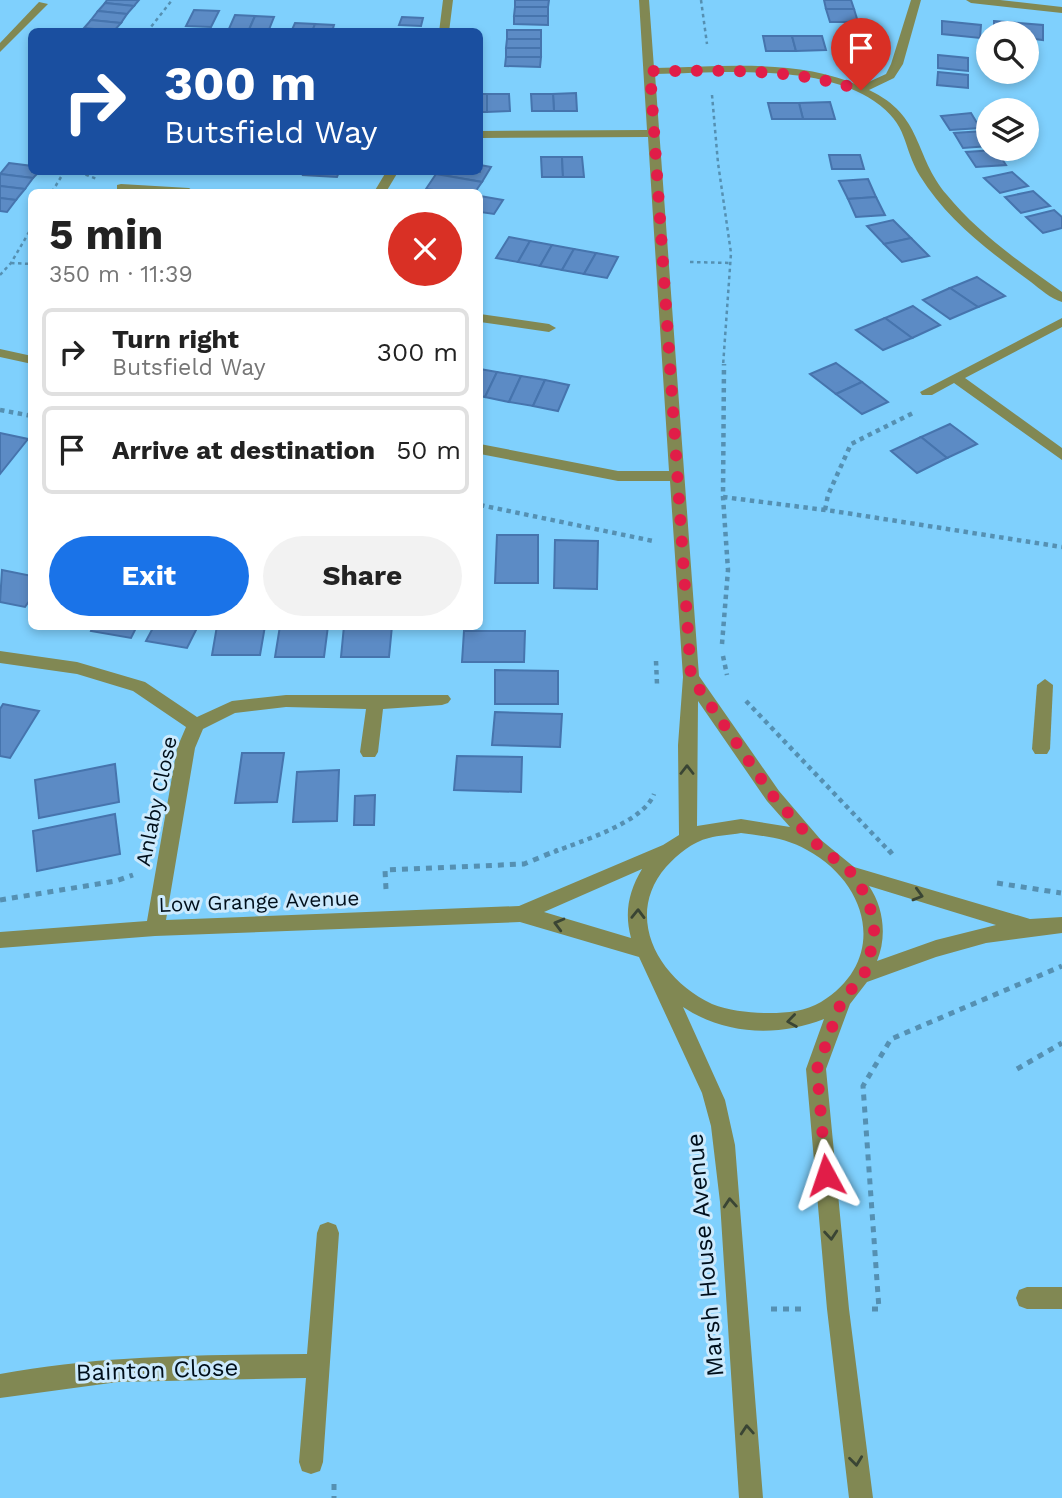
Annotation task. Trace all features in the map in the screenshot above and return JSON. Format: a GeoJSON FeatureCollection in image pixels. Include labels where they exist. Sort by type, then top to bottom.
{"type":"FeatureCollection","features":[{"type":"Feature","properties":{"kind":"street"},"geometry":{"type":"LineString","coordinates":[[444,28],[448,0]]}},
{"type":"Feature","properties":{"kind":"street"},"geometry":{"type":"LineString","coordinates":[[644,0],[691,677],[687,745],[688,838]]}},
{"type":"Feature","properties":{"kind":"street"},"geometry":{"type":"LineString","coordinates":[[861,90],[890,76],[897,64],[916,0]]}},
{"type":"Feature","properties":{"kind":"street"},"geometry":{"type":"LineString","coordinates":[[971,0],[1062,10]]}},
{"type":"Feature","properties":{"kind":"street"},"geometry":{"type":"LineString","coordinates":[[0,50],[5,37],[43,4]]}},
{"type":"Feature","properties":{"kind":"street"},"geometry":{"type":"LineString","coordinates":[[650,71],[793,73],[826,79],[861,90],[900,116],[913,138],[914,153],[927,178],[955,213],[985,243],[1062,298]]}},
{"type":"Feature","properties":{"kind":"street"},"geometry":{"type":"LineString","coordinates":[[483,135],[654,133]]}},
{"type":"Feature","properties":{"kind":"street"},"geometry":{"type":"LineString","coordinates":[[120,189],[129,176]]}},
{"type":"Feature","properties":{"kind":"street"},"geometry":{"type":"LineString","coordinates":[[483,318],[549,328]]}},
{"type":"Feature","properties":{"kind":"street"},"geometry":{"type":"LineString","coordinates":[[927,392],[1062,322]]}},
{"type":"Feature","properties":{"kind":"street"},"geometry":{"type":"LineString","coordinates":[[0,353],[28,359]]}},
{"type":"Feature","properties":{"kind":"street"},"geometry":{"type":"LineString","coordinates":[[955,377],[1062,455]]}},
{"type":"Feature","properties":{"kind":"street"},"geometry":{"type":"LineString","coordinates":[[483,450],[618,476],[678,476]]}},
{"type":"Feature","properties":{"kind":"street","name":"Anlaby Close"},"geometry":{"type":"LineString","coordinates":[[0,657],[77,668],[139,686],[196,725]]}},
{"type":"Feature","properties":{"kind":"street","name":"Marsh House Avenue"},"geometry":{"type":"LineString","coordinates":[[660,976],[708,1011],[748,1023],[790,1022],[811,1017],[842,1000],[864,975],[875,936],[869,901],[853,874],[814,842],[773,796],[691,677]]}},
{"type":"Feature","properties":{"kind":"street"},"geometry":{"type":"LineString","coordinates":[[1041,749],[1045,685]]}},
{"type":"Feature","properties":{"kind":"street","name":"Anlaby Close"},"geometry":{"type":"LineString","coordinates":[[155,928],[186,748],[196,725],[232,707],[286,701],[375,703],[442,699]]}},
{"type":"Feature","properties":{"kind":"street"},"geometry":{"type":"LineString","coordinates":[[369,752],[375,703]]}},
{"type":"Feature","properties":{"kind":"street"},"geometry":{"type":"LineString","coordinates":[[1043,704],[1062,707]]}},
{"type":"Feature","properties":{"kind":"street","name":"Marsh House Avenue"},"geometry":{"type":"LineString","coordinates":[[751,1498],[728,1170],[717,1105],[660,976],[644,950],[636,919],[640,889],[654,865],[670,849],[688,838],[731,825],[781,830],[814,842]]}},
{"type":"Feature","properties":{"kind":"street","name":"Low Grange Avenue"},"geometry":{"type":"LineString","coordinates":[[520,914],[670,849]]}},
{"type":"Feature","properties":{"kind":"street"},"geometry":{"type":"LineString","coordinates":[[853,874],[1025,926]]}},
{"type":"Feature","properties":{"kind":"street","name":"Low Grange Avenue"},"geometry":{"type":"LineString","coordinates":[[0,940],[155,928],[520,914],[644,950]]}},
{"type":"Feature","properties":{"kind":"street"},"geometry":{"type":"LineString","coordinates":[[864,975],[914,955],[1025,926],[1062,925]]}},
{"type":"Feature","properties":{"kind":"street","name":"Marsh House Avenue"},"geometry":{"type":"LineString","coordinates":[[842,1000],[817,1069],[838,1309],[861,1498]]}},
{"type":"Feature","properties":{"kind":"street"},"geometry":{"type":"LineString","coordinates":[[311,1462],[316,1366],[328,1233]]}},
{"type":"Feature","properties":{"kind":"street"},"geometry":{"type":"LineString","coordinates":[[1027,1298],[1062,1298]]}},
{"type":"Feature","properties":{"kind":"street","name":"Bainton Close"},"geometry":{"type":"LineString","coordinates":[[0,1386],[54,1374],[116,1368],[316,1366]]}},
{"type":"Feature","properties":{"kind":"path"},"geometry":{"type":"LineString","coordinates":[[150,28],[172,0]]}},
{"type":"Feature","properties":{"kind":"path"},"geometry":{"type":"LineString","coordinates":[[701,0],[708,51]]}},
{"type":"Feature","properties":{"kind":"path"},"geometry":{"type":"LineString","coordinates":[[712,90],[718,163],[731,253],[723,372],[723,497],[728,570],[721,650],[729,682]]}},
{"type":"Feature","properties":{"kind":"path"},"geometry":{"type":"LineString","coordinates":[[0,275],[11,263],[28,234]]}},
{"type":"Feature","properties":{"kind":"path"},"geometry":{"type":"LineString","coordinates":[[11,263],[28,264]]}},
{"type":"Feature","properties":{"kind":"path"},"geometry":{"type":"LineString","coordinates":[[825,510],[828,495],[850,444],[936,402],[927,392]]}},
{"type":"Feature","properties":{"kind":"path"},"geometry":{"type":"LineString","coordinates":[[0,410],[28,415]]}},
{"type":"Feature","properties":{"kind":"path"},"geometry":{"type":"LineString","coordinates":[[723,497],[1062,547]]}},
{"type":"Feature","properties":{"kind":"path"},"geometry":{"type":"LineString","coordinates":[[483,507],[642,541],[681,542]]}},
{"type":"Feature","properties":{"kind":"path"},"geometry":{"type":"LineString","coordinates":[[657,689],[656,649],[689,649]]}},
{"type":"Feature","properties":{"kind":"path"},"geometry":{"type":"LineString","coordinates":[[738,692],[898,860]]}},
{"type":"Feature","properties":{"kind":"path"},"geometry":{"type":"LineString","coordinates":[[387,919],[385,870],[524,864],[619,826],[651,802],[654,791]]}},
{"type":"Feature","properties":{"kind":"path"},"geometry":{"type":"LineString","coordinates":[[0,900],[116,881],[166,865]]}},
{"type":"Feature","properties":{"kind":"path"},"geometry":{"type":"LineString","coordinates":[[986,881],[1062,893]]}},
{"type":"Feature","properties":{"kind":"path"},"geometry":{"type":"LineString","coordinates":[[738,1309],[879,1309],[863,1086],[891,1039],[1062,965]]}},
{"type":"Feature","properties":{"kind":"path"},"geometry":{"type":"LineString","coordinates":[[1017,1069],[1062,1043]]}},
{"type":"Feature","properties":{"kind":"building"},"geometry":{"type":"Polygon","coordinates":[[[107,0],[139,0],[134,6],[105,3],[107,0]]]}},
{"type":"Feature","properties":{"kind":"building"},"geometry":{"type":"Polygon","coordinates":[[[515,0],[549,0],[548,7],[515,7],[515,0]]]}},
{"type":"Feature","properties":{"kind":"building"},"geometry":{"type":"Polygon","coordinates":[[[824,0],[851,0],[854,9],[826,9],[824,0]]]}},
{"type":"Feature","properties":{"kind":"building"},"geometry":{"type":"Polygon","coordinates":[[[105,3],[134,6],[127,14],[98,11],[105,3]]]}},
{"type":"Feature","properties":{"kind":"building"},"geometry":{"type":"Polygon","coordinates":[[[515,7],[548,7],[548,16],[514,16],[515,7]]]}},
{"type":"Feature","properties":{"kind":"building"},"geometry":{"type":"Polygon","coordinates":[[[826,9],[854,9],[858,22],[830,22],[826,9]]]}},
{"type":"Feature","properties":{"kind":"building"},"geometry":{"type":"Polygon","coordinates":[[[194,10],[219,11],[211,27],[186,26],[194,10]]]}},
{"type":"Feature","properties":{"kind":"building"},"geometry":{"type":"Polygon","coordinates":[[[98,11],[127,14],[121,23],[91,20],[98,11]]]}},
{"type":"Feature","properties":{"kind":"building"},"geometry":{"type":"Polygon","coordinates":[[[235,15],[255,16],[250,28],[229,28],[235,15]]]}},
{"type":"Feature","properties":{"kind":"building"},"geometry":{"type":"Polygon","coordinates":[[[255,16],[274,17],[270,28],[250,28],[255,16]]]}},
{"type":"Feature","properties":{"kind":"building"},"geometry":{"type":"Polygon","coordinates":[[[514,16],[548,16],[548,25],[514,24],[514,16]]]}},
{"type":"Feature","properties":{"kind":"building"},"geometry":{"type":"Polygon","coordinates":[[[402,17],[423,18],[421,26],[399,25],[402,17]]]}},
{"type":"Feature","properties":{"kind":"building"},"geometry":{"type":"Polygon","coordinates":[[[91,20],[121,23],[117,28],[84,28],[91,20]]]}},
{"type":"Feature","properties":{"kind":"building"},"geometry":{"type":"Polygon","coordinates":[[[942,21],[976,24],[976,38],[942,34],[942,21]]]}},
{"type":"Feature","properties":{"kind":"building"},"geometry":{"type":"Polygon","coordinates":[[[295,23],[315,24],[314,28],[293,28],[295,23]]]}},
{"type":"Feature","properties":{"kind":"building"},"geometry":{"type":"Polygon","coordinates":[[[315,24],[334,25],[333,28],[314,28],[315,24]]]}},
{"type":"Feature","properties":{"kind":"building"},"geometry":{"type":"Polygon","coordinates":[[[1039,25],[1043,25],[1043,40],[1039,40],[1039,25]]]}},
{"type":"Feature","properties":{"kind":"building"},"geometry":{"type":"Polygon","coordinates":[[[507,30],[541,30],[541,39],[507,39],[507,30]]]}},
{"type":"Feature","properties":{"kind":"building"},"geometry":{"type":"Polygon","coordinates":[[[763,36],[792,36],[796,51],[766,51],[763,36]]]}},
{"type":"Feature","properties":{"kind":"building"},"geometry":{"type":"Polygon","coordinates":[[[792,36],[822,36],[826,50],[796,51],[792,36]]]}},
{"type":"Feature","properties":{"kind":"building"},"geometry":{"type":"Polygon","coordinates":[[[507,39],[541,39],[541,48],[506,48],[507,39]]]}},
{"type":"Feature","properties":{"kind":"building"},"geometry":{"type":"Polygon","coordinates":[[[506,48],[541,48],[541,57],[506,57],[506,48]]]}},
{"type":"Feature","properties":{"kind":"building"},"geometry":{"type":"Polygon","coordinates":[[[938,55],[968,58],[968,71],[938,68],[938,55]]]}},
{"type":"Feature","properties":{"kind":"building"},"geometry":{"type":"Polygon","coordinates":[[[506,57],[541,57],[540,67],[505,66],[506,57]]]}},
{"type":"Feature","properties":{"kind":"building"},"geometry":{"type":"Polygon","coordinates":[[[938,72],[968,75],[968,88],[937,85],[938,72]]]}},
{"type":"Feature","properties":{"kind":"building"},"geometry":{"type":"Polygon","coordinates":[[[576,93],[577,111],[554,111],[553,94],[576,93]]]}},
{"type":"Feature","properties":{"kind":"building"},"geometry":{"type":"Polygon","coordinates":[[[483,94],[487,94],[487,112],[483,112],[483,94]]]}},
{"type":"Feature","properties":{"kind":"building"},"geometry":{"type":"Polygon","coordinates":[[[487,94],[509,94],[510,111],[487,112],[487,94]]]}},
{"type":"Feature","properties":{"kind":"building"},"geometry":{"type":"Polygon","coordinates":[[[531,94],[553,94],[554,111],[532,111],[531,94]]]}},
{"type":"Feature","properties":{"kind":"building"},"geometry":{"type":"Polygon","coordinates":[[[830,102],[835,119],[803,119],[799,103],[830,102]]]}},
{"type":"Feature","properties":{"kind":"building"},"geometry":{"type":"Polygon","coordinates":[[[768,103],[799,103],[803,119],[772,119],[768,103]]]}},
{"type":"Feature","properties":{"kind":"building"},"geometry":{"type":"Polygon","coordinates":[[[971,113],[976,121],[976,128],[950,130],[941,116],[971,113]]]}},
{"type":"Feature","properties":{"kind":"building"},"geometry":{"type":"Polygon","coordinates":[[[976,132],[976,147],[963,148],[954,133],[976,132]]]}},
{"type":"Feature","properties":{"kind":"building"},"geometry":{"type":"Polygon","coordinates":[[[976,151],[976,161],[1003,161],[1006,165],[976,167],[966,152],[976,151]]]}},
{"type":"Feature","properties":{"kind":"building"},"geometry":{"type":"Polygon","coordinates":[[[829,155],[860,155],[864,169],[832,169],[829,155]]]}},
{"type":"Feature","properties":{"kind":"building"},"geometry":{"type":"Polygon","coordinates":[[[541,157],[562,157],[563,177],[542,177],[541,157]]]}},
{"type":"Feature","properties":{"kind":"building"},"geometry":{"type":"Polygon","coordinates":[[[562,157],[582,157],[584,177],[563,177],[562,157]]]}},
{"type":"Feature","properties":{"kind":"building"},"geometry":{"type":"Polygon","coordinates":[[[9,163],[28,165],[28,175],[36,175],[33,178],[0,174],[9,163]]]}},
{"type":"Feature","properties":{"kind":"building"},"geometry":{"type":"Polygon","coordinates":[[[483,166],[491,167],[482,182],[442,175],[483,175],[483,166]]]}},
{"type":"Feature","properties":{"kind":"building"},"geometry":{"type":"Polygon","coordinates":[[[1012,172],[1028,186],[1000,193],[984,178],[1012,172]]]}},
{"type":"Feature","properties":{"kind":"building"},"geometry":{"type":"Polygon","coordinates":[[[0,174],[33,178],[25,189],[0,186],[0,174]]]}},
{"type":"Feature","properties":{"kind":"building"},"geometry":{"type":"Polygon","coordinates":[[[303,175],[338,175],[337,177],[303,175]]]}},
{"type":"Feature","properties":{"kind":"building"},"geometry":{"type":"Polygon","coordinates":[[[435,175],[482,182],[477,189],[426,189],[435,175]]]}},
{"type":"Feature","properties":{"kind":"building"},"geometry":{"type":"Polygon","coordinates":[[[868,179],[876,197],[848,199],[839,181],[868,179]]]}},
{"type":"Feature","properties":{"kind":"building"},"geometry":{"type":"Polygon","coordinates":[[[0,186],[25,189],[16,200],[0,198],[0,186]]]}},
{"type":"Feature","properties":{"kind":"building"},"geometry":{"type":"Polygon","coordinates":[[[1033,191],[1050,206],[1021,213],[1005,197],[1033,191]]]}},
{"type":"Feature","properties":{"kind":"building"},"geometry":{"type":"Polygon","coordinates":[[[483,197],[503,200],[494,214],[483,212],[483,197]]]}},
{"type":"Feature","properties":{"kind":"building"},"geometry":{"type":"Polygon","coordinates":[[[876,197],[885,215],[856,217],[848,199],[876,197]]]}},
{"type":"Feature","properties":{"kind":"building"},"geometry":{"type":"Polygon","coordinates":[[[0,198],[16,200],[7,212],[0,211],[0,198]]]}},
{"type":"Feature","properties":{"kind":"building"},"geometry":{"type":"Polygon","coordinates":[[[1054,210],[1062,217],[1062,228],[1043,233],[1026,217],[1054,210]]]}},
{"type":"Feature","properties":{"kind":"building"},"geometry":{"type":"Polygon","coordinates":[[[893,220],[911,238],[884,244],[867,226],[893,220]]]}},
{"type":"Feature","properties":{"kind":"building"},"geometry":{"type":"Polygon","coordinates":[[[509,237],[530,241],[518,262],[496,258],[509,237]]]}},
{"type":"Feature","properties":{"kind":"building"},"geometry":{"type":"Polygon","coordinates":[[[911,238],[929,256],[902,262],[884,244],[911,238]]]}},
{"type":"Feature","properties":{"kind":"building"},"geometry":{"type":"Polygon","coordinates":[[[530,241],[552,245],[540,266],[518,262],[530,241]]]}},
{"type":"Feature","properties":{"kind":"building"},"geometry":{"type":"Polygon","coordinates":[[[552,245],[574,249],[562,270],[540,266],[552,245]]]}},
{"type":"Feature","properties":{"kind":"building"},"geometry":{"type":"Polygon","coordinates":[[[574,249],[596,253],[584,274],[562,270],[574,249]]]}},
{"type":"Feature","properties":{"kind":"building"},"geometry":{"type":"Polygon","coordinates":[[[596,253],[618,257],[607,278],[584,274],[596,253]]]}},
{"type":"Feature","properties":{"kind":"building"},"geometry":{"type":"Polygon","coordinates":[[[977,277],[1005,296],[978,307],[950,288],[977,277]]]}},
{"type":"Feature","properties":{"kind":"building"},"geometry":{"type":"Polygon","coordinates":[[[950,288],[978,307],[950,319],[923,300],[950,288]]]}},
{"type":"Feature","properties":{"kind":"building"},"geometry":{"type":"Polygon","coordinates":[[[913,306],[940,325],[912,338],[885,318],[913,306]]]}},
{"type":"Feature","properties":{"kind":"building"},"geometry":{"type":"Polygon","coordinates":[[[885,318],[912,338],[883,350],[856,330],[885,318]]]}},
{"type":"Feature","properties":{"kind":"building"},"geometry":{"type":"Polygon","coordinates":[[[836,363],[862,382],[836,394],[810,374],[836,363]]]}},
{"type":"Feature","properties":{"kind":"building"},"geometry":{"type":"Polygon","coordinates":[[[483,370],[497,372],[485,397],[483,370]]]}},
{"type":"Feature","properties":{"kind":"building"},"geometry":{"type":"Polygon","coordinates":[[[497,372],[521,376],[509,402],[485,397],[497,372]]]}},
{"type":"Feature","properties":{"kind":"building"},"geometry":{"type":"Polygon","coordinates":[[[521,376],[545,380],[533,406],[509,402],[521,376]]]}},
{"type":"Feature","properties":{"kind":"building"},"geometry":{"type":"Polygon","coordinates":[[[545,380],[569,385],[558,411],[533,406],[545,380]]]}},
{"type":"Feature","properties":{"kind":"building"},"geometry":{"type":"Polygon","coordinates":[[[862,382],[888,402],[862,414],[836,394],[862,382]]]}},
{"type":"Feature","properties":{"kind":"building"},"geometry":{"type":"Polygon","coordinates":[[[950,424],[977,444],[947,458],[921,437],[950,424]]]}},
{"type":"Feature","properties":{"kind":"building"},"geometry":{"type":"Polygon","coordinates":[[[0,433],[28,439],[0,474],[0,433]]]}},
{"type":"Feature","properties":{"kind":"building"},"geometry":{"type":"Polygon","coordinates":[[[921,437],[947,458],[917,473],[891,451],[921,437]]]}},
{"type":"Feature","properties":{"kind":"building"},"geometry":{"type":"Polygon","coordinates":[[[497,535],[538,535],[538,583],[495,583],[497,535]]]}},
{"type":"Feature","properties":{"kind":"building"},"geometry":{"type":"Polygon","coordinates":[[[555,540],[598,541],[597,589],[554,588],[555,540]]]}},
{"type":"Feature","properties":{"kind":"building"},"geometry":{"type":"Polygon","coordinates":[[[2,570],[28,575],[28,603],[25,607],[0,602],[2,570]]]}},
{"type":"Feature","properties":{"kind":"building"},"geometry":{"type":"Polygon","coordinates":[[[91,630],[135,630],[131,638],[91,630]]]}},
{"type":"Feature","properties":{"kind":"building"},"geometry":{"type":"Polygon","coordinates":[[[152,630],[196,630],[187,648],[146,641],[152,630]]]}},
{"type":"Feature","properties":{"kind":"building"},"geometry":{"type":"Polygon","coordinates":[[[216,630],[264,630],[260,655],[212,655],[216,630]]]}},
{"type":"Feature","properties":{"kind":"building"},"geometry":{"type":"Polygon","coordinates":[[[279,630],[327,630],[324,657],[275,657],[279,630]]]}},
{"type":"Feature","properties":{"kind":"building"},"geometry":{"type":"Polygon","coordinates":[[[344,630],[392,630],[389,657],[341,657],[344,630]]]}},
{"type":"Feature","properties":{"kind":"building"},"geometry":{"type":"Polygon","coordinates":[[[464,631],[525,631],[524,662],[462,662],[464,631]]]}},
{"type":"Feature","properties":{"kind":"building"},"geometry":{"type":"Polygon","coordinates":[[[495,670],[558,671],[558,704],[495,704],[495,670]]]}},
{"type":"Feature","properties":{"kind":"building"},"geometry":{"type":"Polygon","coordinates":[[[3,704],[39,711],[10,758],[0,756],[0,709],[3,704]]]}},
{"type":"Feature","properties":{"kind":"building"},"geometry":{"type":"Polygon","coordinates":[[[495,712],[562,714],[560,747],[492,745],[495,712]]]}},
{"type":"Feature","properties":{"kind":"building"},"geometry":{"type":"Polygon","coordinates":[[[242,753],[284,753],[277,802],[235,803],[242,753]]]}},
{"type":"Feature","properties":{"kind":"building"},"geometry":{"type":"Polygon","coordinates":[[[457,756],[522,757],[521,792],[454,790],[457,756]]]}},
{"type":"Feature","properties":{"kind":"building"},"geometry":{"type":"Polygon","coordinates":[[[115,764],[119,802],[39,818],[35,780],[115,764]]]}},
{"type":"Feature","properties":{"kind":"building"},"geometry":{"type":"Polygon","coordinates":[[[339,770],[337,821],[293,822],[297,772],[339,770]]]}},
{"type":"Feature","properties":{"kind":"building"},"geometry":{"type":"Polygon","coordinates":[[[375,795],[374,825],[354,825],[355,796],[375,795]]]}},
{"type":"Feature","properties":{"kind":"building"},"geometry":{"type":"Polygon","coordinates":[[[115,814],[120,854],[37,871],[33,831],[115,814]]]}},
{"type":"Feature","properties":{"kind":"route"},"geometry":{"type":"LineString","coordinates":[[826,1175],[817,1069],[842,1000],[864,975],[875,936],[869,901],[853,874],[814,842],[773,796],[691,677],[650,71],[793,73],[826,79],[861,90]]}}]}
